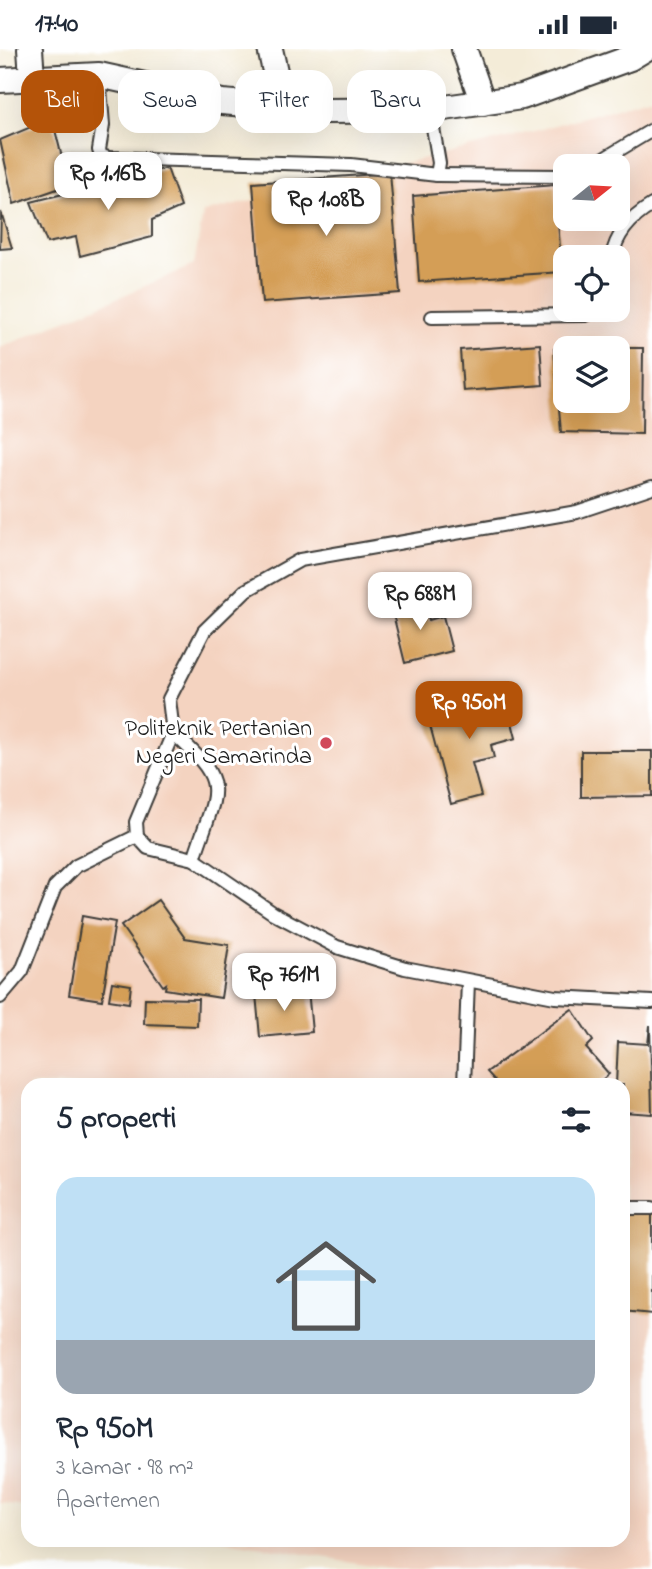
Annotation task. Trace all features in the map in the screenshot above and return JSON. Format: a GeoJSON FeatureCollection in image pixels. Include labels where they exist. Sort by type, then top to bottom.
{"type":"FeatureCollection","features":[{"type":"Feature","properties":{"kind":"street"},"geometry":{"type":"LineString","coordinates":[[30,49],[32,70]]}},
{"type":"Feature","properties":{"kind":"street"},"geometry":{"type":"LineString","coordinates":[[270,49],[275,70]]}},
{"type":"Feature","properties":{"kind":"street"},"geometry":{"type":"LineString","coordinates":[[464,49],[483,103]]}},
{"type":"Feature","properties":{"kind":"street"},"geometry":{"type":"LineString","coordinates":[[446,108],[522,97],[630,58],[645,49]]}},
{"type":"Feature","properties":{"kind":"street"},"geometry":{"type":"LineString","coordinates":[[104,76],[235,103]]}},
{"type":"Feature","properties":{"kind":"street"},"geometry":{"type":"LineString","coordinates":[[0,80],[21,78]]}},
{"type":"Feature","properties":{"kind":"lane"},"geometry":{"type":"LineString","coordinates":[[611,154],[652,129]]}},
{"type":"Feature","properties":{"kind":"lane"},"geometry":{"type":"LineString","coordinates":[[102,133],[99,151],[101,156],[351,165],[437,175],[553,176]]}},
{"type":"Feature","properties":{"kind":"lane"},"geometry":{"type":"LineString","coordinates":[[434,133],[439,163],[437,175]]}},
{"type":"Feature","properties":{"kind":"lane"},"geometry":{"type":"LineString","coordinates":[[614,245],[638,214],[652,205]]}},
{"type":"Feature","properties":{"kind":"lane"},"geometry":{"type":"LineString","coordinates":[[432,317],[553,315]]}},
{"type":"Feature","properties":{"kind":"lane"},"geometry":{"type":"LineString","coordinates":[[652,487],[577,512],[300,560],[245,591],[204,631],[169,699],[173,733],[136,822],[137,836],[148,848],[194,859],[272,913],[337,947],[405,968],[555,997],[652,1002]]}},
{"type":"Feature","properties":{"kind":"lane"},"geometry":{"type":"LineString","coordinates":[[173,733],[203,760],[212,773],[216,790],[194,859]]}},
{"type":"Feature","properties":{"kind":"lane"},"geometry":{"type":"LineString","coordinates":[[0,997],[22,971],[55,887],[76,866],[137,836]]}},
{"type":"Feature","properties":{"kind":"lane"},"geometry":{"type":"LineString","coordinates":[[464,1078],[468,981]]}},
{"type":"Feature","properties":{"kind":"lane"},"geometry":{"type":"LineString","coordinates":[[630,1208],[652,1208]]}},
{"type":"Feature","properties":{"kind":"shaded area","name":"Politeknik Pertanian Negeri Samarinda"},"geometry":{"type":"Polygon","coordinates":[[[652,97],[652,1569],[394,1569],[263,1547],[630,1547],[630,1078],[21,1078],[21,1507],[0,1503],[0,348],[194,265],[203,213],[531,132],[652,97]]]}},
{"type":"Feature","properties":{"kind":"building"},"geometry":{"type":"Polygon","coordinates":[[[21,131],[56,133],[69,185],[14,204],[0,140],[21,131]]]}},
{"type":"Feature","properties":{"kind":"building"},"geometry":{"type":"Polygon","coordinates":[[[167,168],[181,207],[152,220],[152,237],[80,256],[76,237],[47,243],[31,202],[167,168]]]}},
{"type":"Feature","properties":{"kind":"building"},"geometry":{"type":"Polygon","coordinates":[[[390,173],[400,293],[262,303],[253,183],[390,173]]]}},
{"type":"Feature","properties":{"kind":"building"},"geometry":{"type":"Polygon","coordinates":[[[553,185],[553,231],[559,231],[560,245],[553,245],[553,273],[419,282],[413,196],[553,185]]]}},
{"type":"Feature","properties":{"kind":"building"},"geometry":{"type":"Polygon","coordinates":[[[1,212],[12,248],[0,249],[1,212]]]}},
{"type":"Feature","properties":{"kind":"building"},"geometry":{"type":"Polygon","coordinates":[[[540,344],[543,385],[463,391],[460,350],[540,344]]]}},
{"type":"Feature","properties":{"kind":"building"},"geometry":{"type":"Polygon","coordinates":[[[630,348],[643,348],[642,434],[561,432],[559,413],[630,413],[630,348]]]}},
{"type":"Feature","properties":{"kind":"building"},"geometry":{"type":"Polygon","coordinates":[[[423,598],[429,620],[443,616],[452,651],[405,663],[391,606],[423,598]]]}},
{"type":"Feature","properties":{"kind":"building"},"geometry":{"type":"Polygon","coordinates":[[[480,688],[484,705],[506,699],[516,738],[491,745],[494,758],[472,763],[481,796],[451,804],[428,718],[462,709],[458,695],[480,688]]]}},
{"type":"Feature","properties":{"kind":"building"},"geometry":{"type":"Polygon","coordinates":[[[581,751],[652,751],[652,796],[581,797],[581,751]]]}},
{"type":"Feature","properties":{"kind":"building"},"geometry":{"type":"Polygon","coordinates":[[[158,900],[185,938],[229,945],[221,998],[165,989],[166,984],[163,986],[121,926],[158,900]]]}},
{"type":"Feature","properties":{"kind":"building"},"geometry":{"type":"Polygon","coordinates":[[[82,916],[115,922],[102,1000],[69,995],[82,916]]]}},
{"type":"Feature","properties":{"kind":"building"},"geometry":{"type":"Polygon","coordinates":[[[112,982],[131,985],[129,1003],[109,1000],[112,982]]]}},
{"type":"Feature","properties":{"kind":"building"},"geometry":{"type":"Polygon","coordinates":[[[308,989],[312,1032],[260,1037],[256,994],[308,989]]]}},
{"type":"Feature","properties":{"kind":"building"},"geometry":{"type":"Polygon","coordinates":[[[145,998],[198,999],[197,1026],[144,1024],[145,998]]]}},
{"type":"Feature","properties":{"kind":"building"},"geometry":{"type":"Polygon","coordinates":[[[572,1009],[593,1041],[586,1048],[609,1074],[604,1078],[493,1078],[487,1072],[572,1009]]]}},
{"type":"Feature","properties":{"kind":"building"},"geometry":{"type":"Polygon","coordinates":[[[650,1025],[652,1114],[630,1112],[630,1078],[616,1078],[618,1042],[648,1044],[650,1025]]]}},
{"type":"Feature","properties":{"kind":"building"},"geometry":{"type":"Polygon","coordinates":[[[630,1212],[652,1214],[652,1314],[630,1312],[630,1212]]]}},
{"type":"Feature","properties":{"kind":"place","name":"Politeknik Pertanian Negeri Samarinda"},"geometry":{"type":"Point","coordinates":[326,743]}}]}
